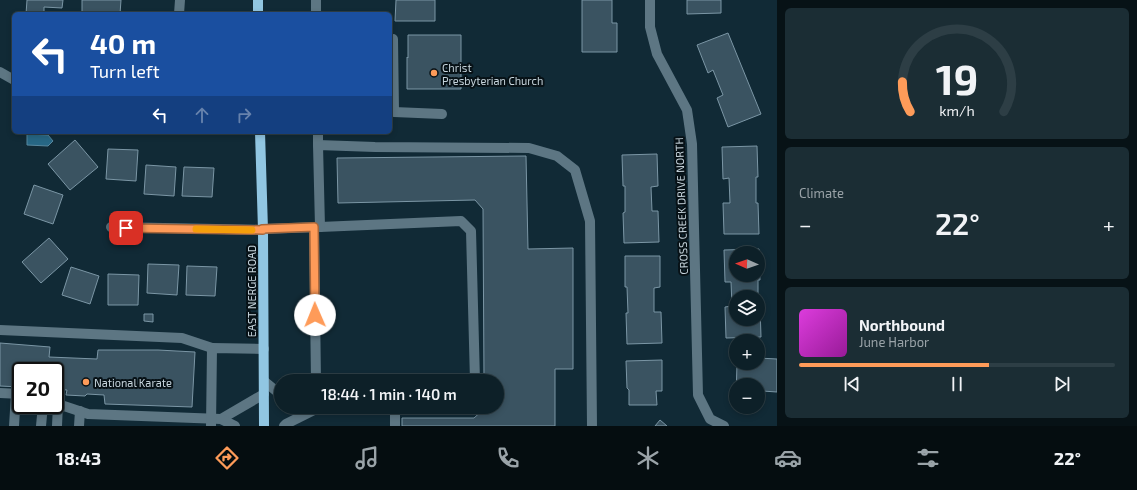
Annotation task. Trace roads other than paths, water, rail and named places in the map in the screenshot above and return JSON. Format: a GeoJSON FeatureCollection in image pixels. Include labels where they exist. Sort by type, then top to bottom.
{"type":"FeatureCollection","features":[{"type":"Feature","properties":{"kind":"main road"},"geometry":{"type":"LineString","coordinates":[[258,0],[258,12]]}},
{"type":"Feature","properties":{"kind":"main road","name":"EAST NERGE ROAD"},"geometry":{"type":"LineString","coordinates":[[260,134],[263,229],[264,426]]}},
{"type":"Feature","properties":{"kind":"street"},"geometry":{"type":"LineString","coordinates":[[179,12],[180,0]]}},
{"type":"Feature","properties":{"kind":"street"},"geometry":{"type":"LineString","coordinates":[[316,0],[316,12]]}},
{"type":"Feature","properties":{"kind":"street","name":"CROSS CREEK DRIVE NORTH"},"geometry":{"type":"LineString","coordinates":[[650,0],[650,27],[657,54],[687,110],[692,144],[698,395],[710,419],[724,426]]}},
{"type":"Feature","properties":{"kind":"street"},"geometry":{"type":"LineString","coordinates":[[392,39],[392,112],[442,114]]}},
{"type":"Feature","properties":{"kind":"street"},"geometry":{"type":"LineString","coordinates":[[0,72],[12,79]]}},
{"type":"Feature","properties":{"kind":"street"},"geometry":{"type":"LineString","coordinates":[[316,374],[318,134]]}},
{"type":"Feature","properties":{"kind":"street"},"geometry":{"type":"LineString","coordinates":[[318,145],[529,148],[557,156],[575,170],[590,220],[592,426]]}},
{"type":"Feature","properties":{"kind":"street"},"geometry":{"type":"LineString","coordinates":[[111,227],[263,229],[461,221],[471,231],[475,374]]}},
{"type":"Feature","properties":{"kind":"street"},"geometry":{"type":"LineString","coordinates":[[0,330],[182,338],[212,348],[264,348]]}},
{"type":"Feature","properties":{"kind":"street"},"geometry":{"type":"LineString","coordinates":[[212,348],[214,421]]}},
{"type":"Feature","properties":{"kind":"street"},"geometry":{"type":"LineString","coordinates":[[264,381],[274,390]]}},
{"type":"Feature","properties":{"kind":"street"},"geometry":{"type":"LineString","coordinates":[[0,393],[12,394]]}},
{"type":"Feature","properties":{"kind":"street"},"geometry":{"type":"LineString","coordinates":[[214,421],[264,394]]}},
{"type":"Feature","properties":{"kind":"street"},"geometry":{"type":"LineString","coordinates":[[57,426],[58,404],[88,414],[214,421],[235,426]]}},
{"type":"Feature","properties":{"kind":"street"},"geometry":{"type":"LineString","coordinates":[[79,426],[80,411]]}},
{"type":"Feature","properties":{"kind":"street"},"geometry":{"type":"LineString","coordinates":[[14,426],[16,414]]}},
{"type":"Feature","properties":{"kind":"street"},"geometry":{"type":"LineString","coordinates":[[41,426],[42,414]]}},
{"type":"Feature","properties":{"kind":"street"},"geometry":{"type":"LineString","coordinates":[[284,426],[304,414]]}},
{"type":"Feature","properties":{"kind":"street"},"geometry":{"type":"LineString","coordinates":[[395,414],[395,426]]}},
{"type":"Feature","properties":{"kind":"water"},"geometry":{"type":"Polygon","coordinates":[[[27,134],[48,135],[53,141],[48,146],[27,145],[27,134]]]}},
{"type":"Feature","properties":{"kind":"place","name":"Christ Presbyterian Church"},"geometry":{"type":"Point","coordinates":[434,73]}},
{"type":"Feature","properties":{"kind":"place","name":"National Karate"},"geometry":{"type":"Point","coordinates":[86,382]}}]}
